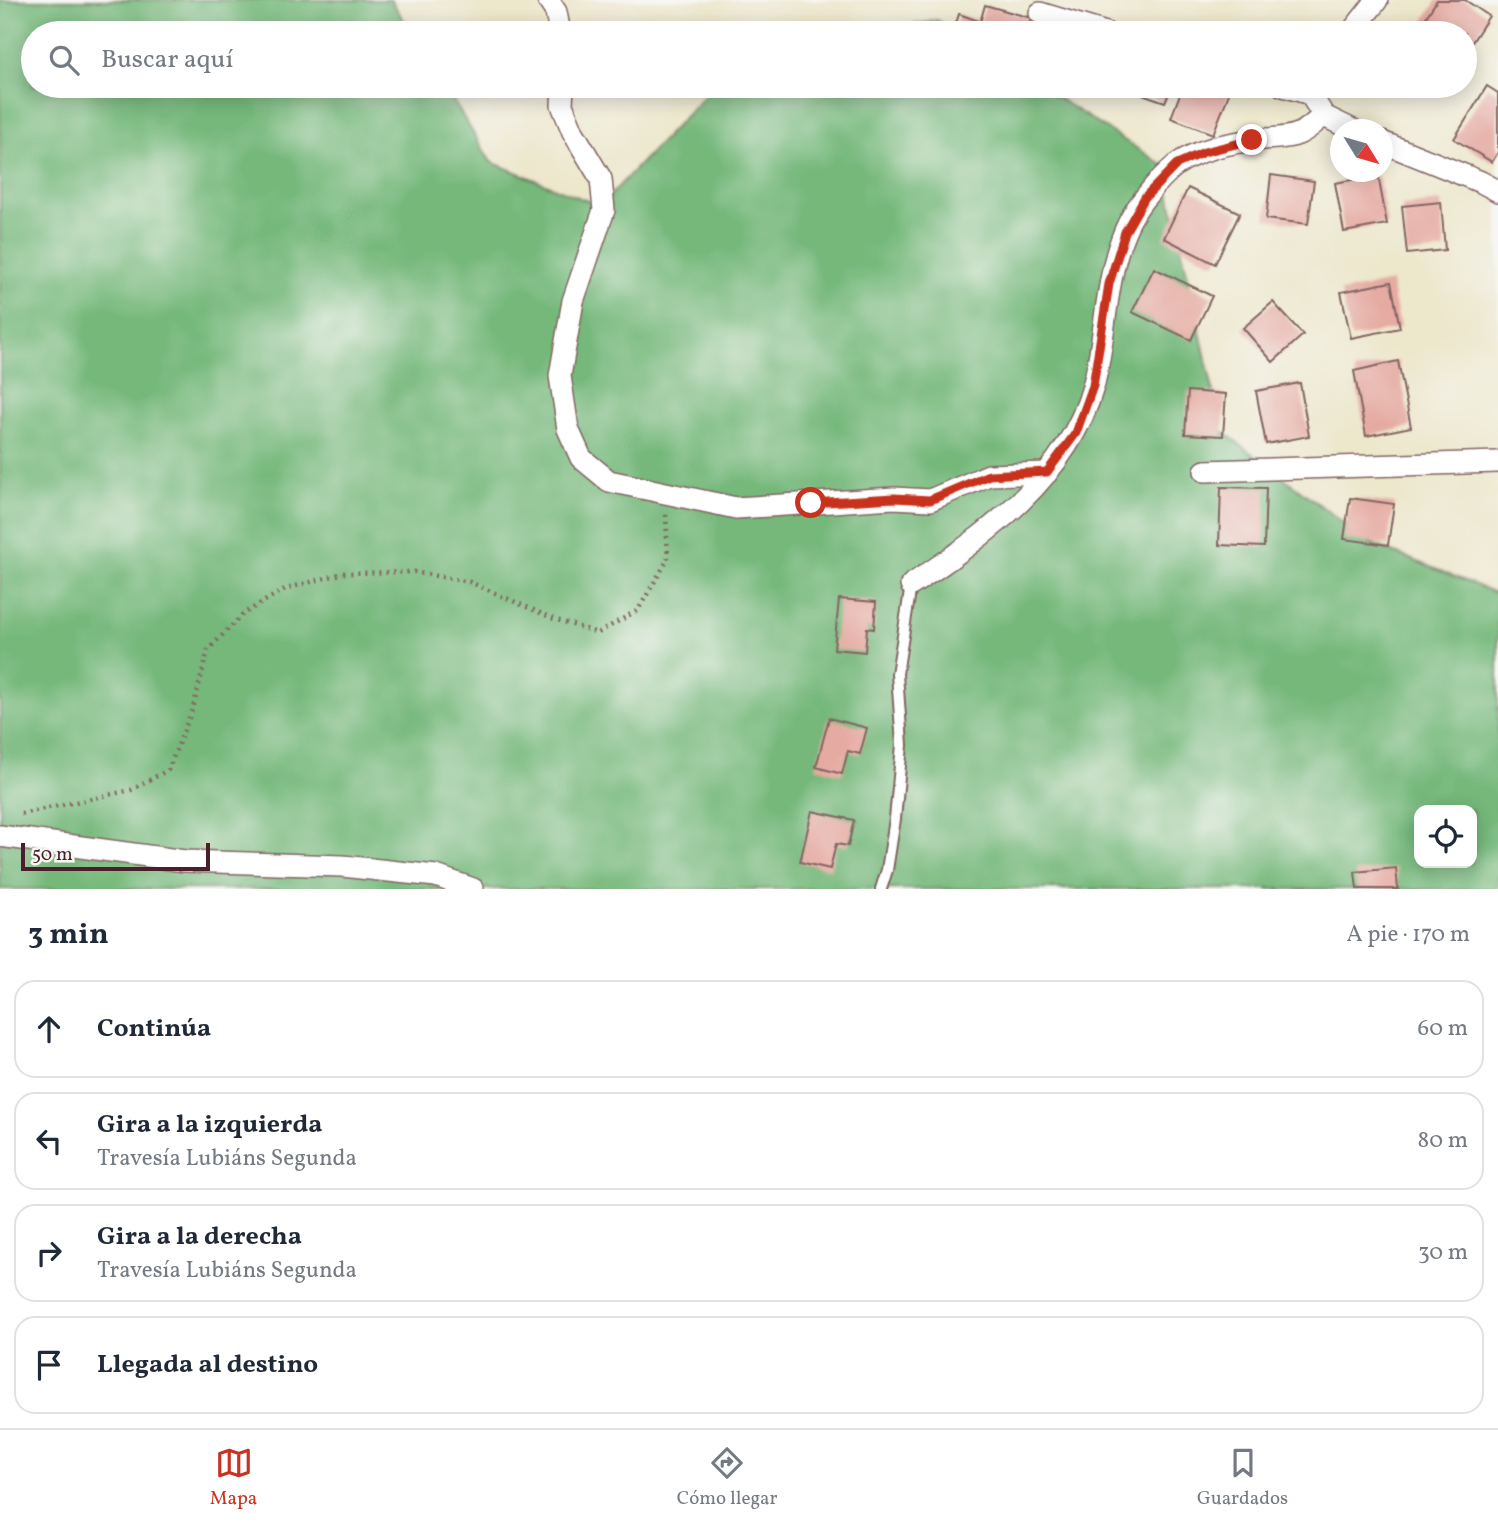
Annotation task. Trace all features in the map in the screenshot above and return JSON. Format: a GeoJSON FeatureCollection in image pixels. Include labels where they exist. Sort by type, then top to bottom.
{"type":"FeatureCollection","features":[{"type":"Feature","properties":{"kind":"street"},"geometry":{"type":"LineString","coordinates":[[548,0],[556,12],[558,21]]}},
{"type":"Feature","properties":{"kind":"street"},"geometry":{"type":"LineString","coordinates":[[1360,21],[1377,0]]}},
{"type":"Feature","properties":{"kind":"street"},"geometry":{"type":"LineString","coordinates":[[1040,13],[1066,21]]}},
{"type":"Feature","properties":{"kind":"street"},"geometry":{"type":"LineString","coordinates":[[562,98],[562,105],[573,132],[601,179],[604,210],[573,301],[560,376],[568,429],[581,458],[609,481],[736,508],[894,498],[930,500],[989,475],[1047,472]]}},
{"type":"Feature","properties":{"kind":"street"},"geometry":{"type":"LineString","coordinates":[[1316,98],[1324,116],[1330,119]]}},
{"type":"Feature","properties":{"kind":"street"},"geometry":{"type":"LineString","coordinates":[[911,585],[951,559],[1007,514],[1047,472],[1076,433],[1093,386],[1109,284],[1125,232],[1145,197],[1177,164],[1204,152],[1252,140],[1298,135],[1324,116]]}},
{"type":"Feature","properties":{"kind":"street"},"geometry":{"type":"LineString","coordinates":[[1393,146],[1498,191]]}},
{"type":"Feature","properties":{"kind":"street"},"geometry":{"type":"LineString","coordinates":[[1205,471],[1498,462]]}},
{"type":"Feature","properties":{"kind":"street"},"geometry":{"type":"LineString","coordinates":[[0,836],[185,861],[342,866],[436,877],[473,889]]}},
{"type":"Feature","properties":{"kind":"lane"},"geometry":{"type":"LineString","coordinates":[[881,889],[887,870],[899,782],[902,744],[897,674],[911,585]]}},
{"type":"Feature","properties":{"kind":"path"},"geometry":{"type":"LineString","coordinates":[[13,816],[131,790],[168,770],[193,708],[208,650],[243,614],[285,589],[344,573],[414,572],[470,582],[554,619],[597,633],[638,610],[668,559],[664,494]]}},
{"type":"Feature","properties":{"kind":"green space"},"geometry":{"type":"Polygon","coordinates":[[[0,0],[391,0],[404,21],[21,21],[21,98],[451,98],[491,162],[600,206],[703,98],[1058,98],[1163,165],[1222,431],[1370,543],[1498,594],[1498,889],[0,889],[0,0]]]}},
{"type":"Feature","properties":{"kind":"building"},"geometry":{"type":"Polygon","coordinates":[[[1437,0],[1465,0],[1489,16],[1477,34],[1477,21],[1424,21],[1437,0]]]}},
{"type":"Feature","properties":{"kind":"building"},"geometry":{"type":"Polygon","coordinates":[[[985,5],[1031,18],[1030,21],[980,21],[985,5]]]}},
{"type":"Feature","properties":{"kind":"building"},"geometry":{"type":"Polygon","coordinates":[[[959,14],[979,21],[957,21],[959,14]]]}},
{"type":"Feature","properties":{"kind":"building"},"geometry":{"type":"Polygon","coordinates":[[[1487,86],[1498,93],[1498,152],[1492,162],[1454,139],[1487,86]]]}},
{"type":"Feature","properties":{"kind":"building"},"geometry":{"type":"Polygon","coordinates":[[[1178,98],[1227,98],[1213,134],[1171,118],[1178,98]]]}},
{"type":"Feature","properties":{"kind":"building"},"geometry":{"type":"Polygon","coordinates":[[[1271,175],[1314,181],[1308,224],[1266,219],[1271,175]]]}},
{"type":"Feature","properties":{"kind":"building"},"geometry":{"type":"Polygon","coordinates":[[[1379,182],[1387,224],[1344,232],[1335,183],[1379,182]]]}},
{"type":"Feature","properties":{"kind":"building"},"geometry":{"type":"Polygon","coordinates":[[[1188,188],[1240,213],[1215,264],[1164,238],[1188,188]]]}},
{"type":"Feature","properties":{"kind":"building"},"geometry":{"type":"Polygon","coordinates":[[[1441,202],[1445,250],[1407,254],[1402,206],[1441,202]]]}},
{"type":"Feature","properties":{"kind":"building"},"geometry":{"type":"Polygon","coordinates":[[[1154,268],[1212,296],[1191,340],[1132,312],[1154,268]]]}},
{"type":"Feature","properties":{"kind":"building"},"geometry":{"type":"Polygon","coordinates":[[[1391,282],[1400,328],[1351,338],[1341,292],[1391,282]]]}},
{"type":"Feature","properties":{"kind":"building"},"geometry":{"type":"Polygon","coordinates":[[[1273,302],[1303,335],[1273,362],[1243,328],[1273,302]]]}},
{"type":"Feature","properties":{"kind":"building"},"geometry":{"type":"Polygon","coordinates":[[[1398,361],[1411,427],[1366,436],[1354,371],[1398,361]]]}},
{"type":"Feature","properties":{"kind":"building"},"geometry":{"type":"Polygon","coordinates":[[[1300,383],[1309,436],[1266,444],[1256,391],[1300,383]]]}},
{"type":"Feature","properties":{"kind":"building"},"geometry":{"type":"Polygon","coordinates":[[[1188,391],[1226,394],[1223,436],[1185,434],[1188,391]]]}},
{"type":"Feature","properties":{"kind":"building"},"geometry":{"type":"Polygon","coordinates":[[[1221,487],[1266,488],[1264,547],[1219,545],[1221,487]]]}},
{"type":"Feature","properties":{"kind":"building"},"geometry":{"type":"Polygon","coordinates":[[[1350,498],[1394,504],[1388,545],[1344,539],[1350,498]]]}},
{"type":"Feature","properties":{"kind":"building"},"geometry":{"type":"Polygon","coordinates":[[[839,599],[876,602],[874,629],[867,628],[865,652],[834,649],[839,599]]]}},
{"type":"Feature","properties":{"kind":"building"},"geometry":{"type":"Polygon","coordinates":[[[829,718],[867,728],[860,754],[848,751],[842,774],[816,767],[829,718]]]}},
{"type":"Feature","properties":{"kind":"building"},"geometry":{"type":"Polygon","coordinates":[[[812,811],[854,820],[848,846],[836,844],[830,869],[800,862],[812,811]]]}},
{"type":"Feature","properties":{"kind":"building"},"geometry":{"type":"Polygon","coordinates":[[[1396,868],[1398,889],[1357,889],[1355,872],[1396,868]]]}},
{"type":"Feature","properties":{"kind":"route"},"geometry":{"type":"LineString","coordinates":[[811,503],[894,498],[930,500],[989,475],[1047,472],[1076,433],[1093,386],[1109,284],[1125,232],[1145,197],[1177,164],[1204,152],[1252,140]]}}]}
